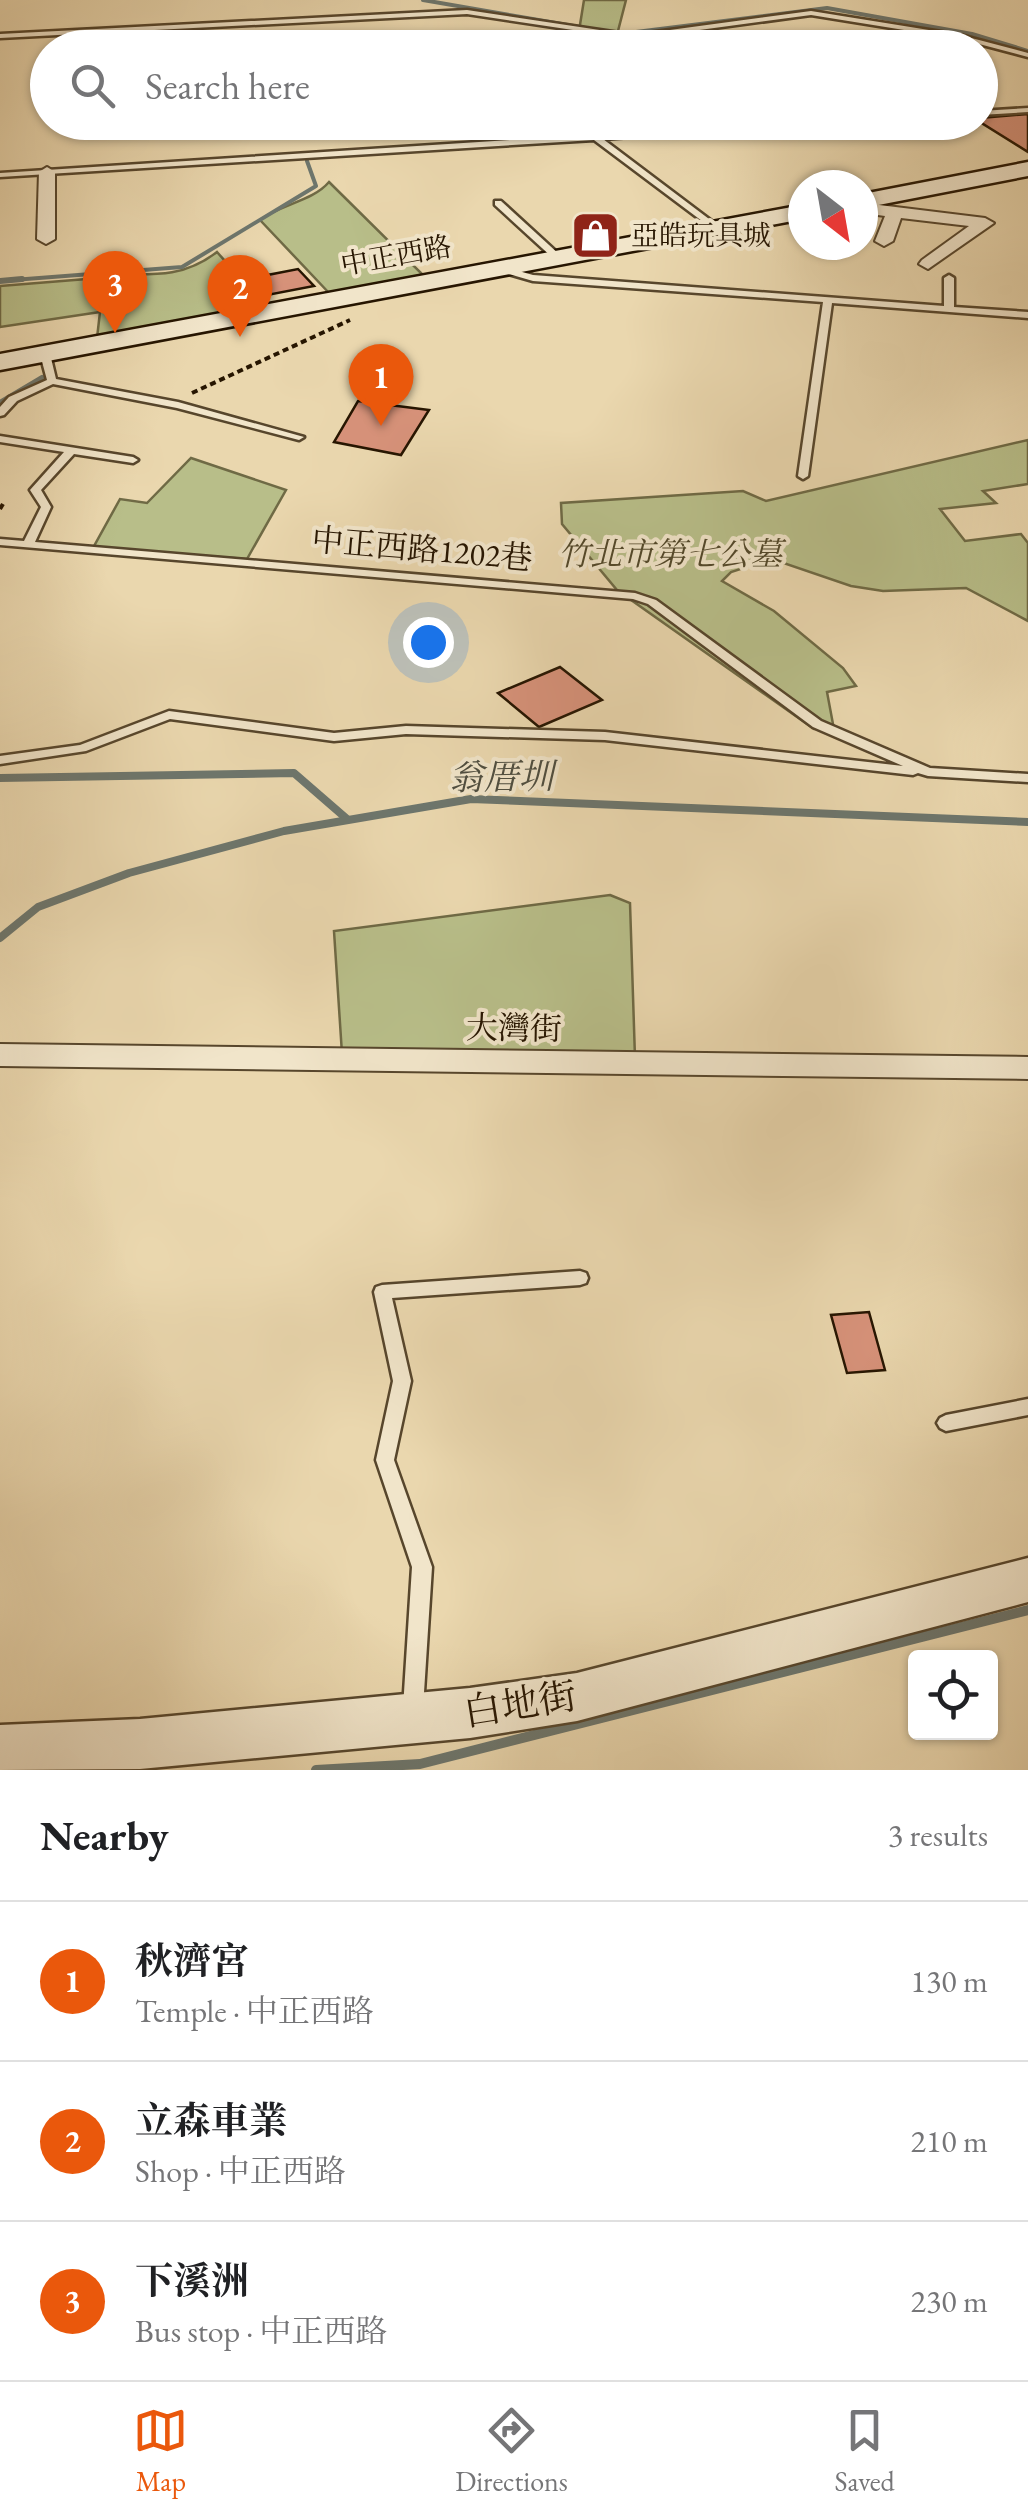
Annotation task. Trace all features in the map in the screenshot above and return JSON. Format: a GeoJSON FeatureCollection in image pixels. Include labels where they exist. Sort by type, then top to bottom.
{"type":"FeatureCollection","features":[{"type":"Feature","properties":{"kind":"main road"},"geometry":{"type":"LineString","coordinates":[[878,201],[1028,169]]}},
{"type":"Feature","properties":{"kind":"main road","name":"中正西路"},"geometry":{"type":"LineString","coordinates":[[0,362],[49,368],[380,290],[788,215]]}},
{"type":"Feature","properties":{"kind":"street"},"geometry":{"type":"LineString","coordinates":[[46,239],[47,172]]}},
{"type":"Feature","properties":{"kind":"street"},"geometry":{"type":"LineString","coordinates":[[878,207],[986,223],[928,264]]}},
{"type":"Feature","properties":{"kind":"street"},"geometry":{"type":"LineString","coordinates":[[884,241],[895,211]]}},
{"type":"Feature","properties":{"kind":"street","name":"大灣街"},"geometry":{"type":"LineString","coordinates":[[0,1055],[1028,1068]]}},
{"type":"Feature","properties":{"kind":"street","name":"白地街"},"geometry":{"type":"LineString","coordinates":[[0,1750],[140,1744],[412,1718],[577,1697],[1028,1580]]}},
{"type":"Feature","properties":{"kind":"lane"},"geometry":{"type":"LineString","coordinates":[[117,30],[467,12],[587,30]]}},
{"type":"Feature","properties":{"kind":"lane"},"geometry":{"type":"LineString","coordinates":[[685,30],[811,13],[838,14],[923,30]]}},
{"type":"Feature","properties":{"kind":"lane"},"geometry":{"type":"LineString","coordinates":[[0,36],[30,34]]}},
{"type":"Feature","properties":{"kind":"lane"},"geometry":{"type":"LineString","coordinates":[[998,38],[1028,47]]}},
{"type":"Feature","properties":{"kind":"lane"},"geometry":{"type":"LineString","coordinates":[[998,48],[1028,56]]}},
{"type":"Feature","properties":{"kind":"lane"},"geometry":{"type":"LineString","coordinates":[[998,112],[1028,110]]}},
{"type":"Feature","properties":{"kind":"lane"},"geometry":{"type":"LineString","coordinates":[[0,176],[565,140]]}},
{"type":"Feature","properties":{"kind":"lane"},"geometry":{"type":"LineString","coordinates":[[600,140],[714,227]]}},
{"type":"Feature","properties":{"kind":"lane"},"geometry":{"type":"LineString","coordinates":[[498,202],[557,257]]}},
{"type":"Feature","properties":{"kind":"lane"},"geometry":{"type":"LineString","coordinates":[[501,269],[533,278],[1028,315]]}},
{"type":"Feature","properties":{"kind":"lane"},"geometry":{"type":"LineString","coordinates":[[949,278],[949,308]]}},
{"type":"Feature","properties":{"kind":"lane"},"geometry":{"type":"LineString","coordinates":[[803,476],[828,300]]}},
{"type":"Feature","properties":{"kind":"lane"},"geometry":{"type":"LineString","coordinates":[[0,413],[49,368],[299,437]]}},
{"type":"Feature","properties":{"kind":"lane"},"geometry":{"type":"LineString","coordinates":[[0,439],[133,460]]}},
{"type":"Feature","properties":{"kind":"lane"},"geometry":{"type":"LineString","coordinates":[[28,544],[46,507],[35,490],[72,450]]}},
{"type":"Feature","properties":{"kind":"lane","name":"中正西路1202巷"},"geometry":{"type":"LineString","coordinates":[[0,542],[635,596],[652,602],[817,724],[928,772],[1028,778]]}},
{"type":"Feature","properties":{"kind":"lane"},"geometry":{"type":"LineString","coordinates":[[0,760],[82,748],[169,715],[334,737],[406,730],[605,736],[928,772]]}},
{"type":"Feature","properties":{"kind":"lane"},"geometry":{"type":"LineString","coordinates":[[412,1718],[422,1567],[386,1460],[402,1380],[382,1292],[580,1278]]}},
{"type":"Feature","properties":{"kind":"lane"},"geometry":{"type":"LineString","coordinates":[[946,1423],[1028,1407]]}},
{"type":"Feature","properties":{"kind":"path"},"geometry":{"type":"LineString","coordinates":[[178,405],[225,377],[356,317],[380,290]]}},
{"type":"Feature","properties":{"kind":"green space"},"geometry":{"type":"Polygon","coordinates":[[[584,0],[626,0],[618,30],[579,30],[584,0]]]}},
{"type":"Feature","properties":{"kind":"green space"},"geometry":{"type":"Polygon","coordinates":[[[329,182],[424,276],[330,294],[260,220],[314,194],[329,182]]]}},
{"type":"Feature","properties":{"kind":"green space"},"geometry":{"type":"Polygon","coordinates":[[[217,252],[265,306],[97,338],[100,312],[0,327],[0,286],[99,278],[104,274],[164,274],[190,267],[217,252]]]}},
{"type":"Feature","properties":{"kind":"green space","name":"竹北市第七公墓"},"geometry":{"type":"Polygon","coordinates":[[[1028,440],[1028,484],[983,491],[996,503],[940,509],[965,541],[1021,534],[1028,543],[1028,621],[966,588],[883,591],[851,586],[772,559],[731,572],[722,581],[774,611],[843,668],[856,686],[827,692],[833,724],[814,729],[617,590],[562,524],[561,503],[743,491],[766,501],[1028,440]]]}},
{"type":"Feature","properties":{"kind":"green space"},"geometry":{"type":"Polygon","coordinates":[[[191,458],[286,490],[247,559],[93,548],[120,499],[147,503],[191,458]]]}},
{"type":"Feature","properties":{"kind":"green space"},"geometry":{"type":"Polygon","coordinates":[[[610,895],[630,903],[635,1058],[342,1054],[334,931],[610,895]]]}},
{"type":"Feature","properties":{"kind":"building"},"geometry":{"type":"Polygon","coordinates":[[[1028,114],[1028,152],[998,133],[998,116],[1028,114]]]}},
{"type":"Feature","properties":{"kind":"building"},"geometry":{"type":"Polygon","coordinates":[[[298,269],[314,286],[257,297],[242,280],[298,269]]]}},
{"type":"Feature","properties":{"kind":"building"},"geometry":{"type":"Polygon","coordinates":[[[358,401],[429,410],[401,455],[334,442],[358,401]]]}},
{"type":"Feature","properties":{"kind":"building"},"geometry":{"type":"Polygon","coordinates":[[[560,667],[602,700],[539,727],[498,693],[560,667]]]}},
{"type":"Feature","properties":{"kind":"building"},"geometry":{"type":"Polygon","coordinates":[[[869,1312],[885,1370],[847,1373],[831,1315],[869,1312]]]}},
{"type":"Feature","properties":{"kind":"waterway"},"geometry":{"type":"LineString","coordinates":[[423,0],[591,29]]}},
{"type":"Feature","properties":{"kind":"waterway"},"geometry":{"type":"LineString","coordinates":[[652,30],[827,8],[950,30]]}},
{"type":"Feature","properties":{"kind":"waterway"},"geometry":{"type":"LineString","coordinates":[[998,42],[1028,51]]}},
{"type":"Feature","properties":{"kind":"waterway"},"geometry":{"type":"LineString","coordinates":[[22,279],[0,281],[182,267],[316,186],[307,161]]}},
{"type":"Feature","properties":{"kind":"waterway"},"geometry":{"type":"LineString","coordinates":[[0,403],[42,378]]}},
{"type":"Feature","properties":{"kind":"waterway"},"geometry":{"type":"LineString","coordinates":[[0,778],[294,773],[347,819]]}},
{"type":"Feature","properties":{"kind":"waterway","name":"翁厝圳"},"geometry":{"type":"LineString","coordinates":[[0,938],[38,907],[129,873],[284,831],[471,799],[1028,822]]}},
{"type":"Feature","properties":{"kind":"waterway"},"geometry":{"type":"LineString","coordinates":[[316,1770],[420,1764],[1028,1610]]}},
{"type":"Feature","properties":{"kind":"place","name":"亞皓玩具城"},"geometry":{"type":"Point","coordinates":[596,235]}},
{"type":"Feature","properties":{"kind":"place","name":"下溪洲"},"geometry":{"type":"Point","coordinates":[115,333]}},
{"type":"Feature","properties":{"kind":"place","name":"立森車業"},"geometry":{"type":"Point","coordinates":[240,337]}},
{"type":"Feature","properties":{"kind":"place","name":"秋濟宮"},"geometry":{"type":"Point","coordinates":[381,426]}}]}
